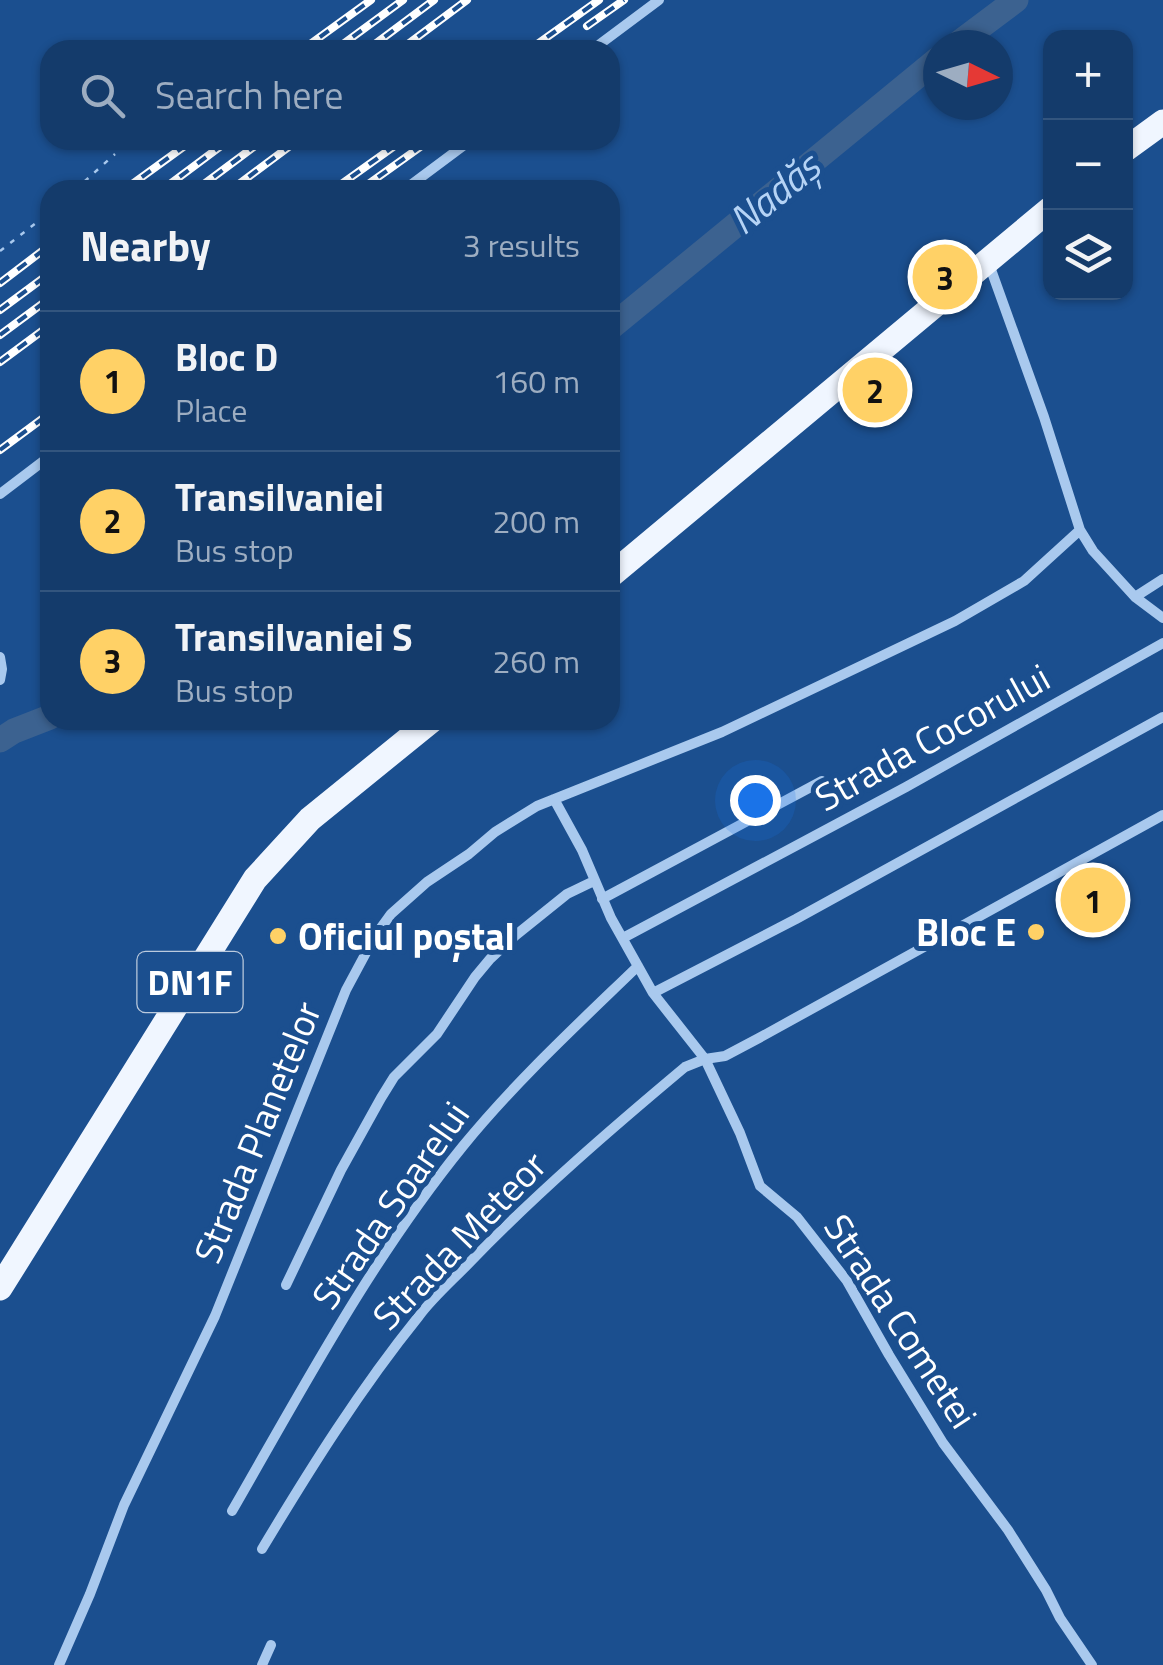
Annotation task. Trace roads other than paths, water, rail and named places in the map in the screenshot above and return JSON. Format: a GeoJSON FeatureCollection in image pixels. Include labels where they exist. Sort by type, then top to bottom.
{"type":"FeatureCollection","features":[{"type":"Feature","properties":{"kind":"main road"},"geometry":{"type":"LineString","coordinates":[[1133,143],[1163,122]]}},
{"type":"Feature","properties":{"kind":"main road"},"geometry":{"type":"LineString","coordinates":[[620,568],[1048,210]]}},
{"type":"Feature","properties":{"kind":"main road","name":"DN1F"},"geometry":{"type":"LineString","coordinates":[[0,1288],[255,879],[310,819],[420,730]]}},
{"type":"Feature","properties":{"kind":"street"},"geometry":{"type":"LineString","coordinates":[[605,40],[659,0]]}},
{"type":"Feature","properties":{"kind":"street"},"geometry":{"type":"LineString","coordinates":[[417,180],[458,150]]}},
{"type":"Feature","properties":{"kind":"street"},"geometry":{"type":"LineString","coordinates":[[988,261],[1080,530],[1093,551],[1135,598],[1163,618]]}},
{"type":"Feature","properties":{"kind":"street"},"geometry":{"type":"LineString","coordinates":[[0,494],[40,464]]}},
{"type":"Feature","properties":{"kind":"street","name":"Strada Planetelor"},"geometry":{"type":"LineString","coordinates":[[59,1665],[124,1505],[215,1316],[346,990],[390,914],[516,818],[722,732],[968,615],[1024,581],[1080,530]]}},
{"type":"Feature","properties":{"kind":"street"},"geometry":{"type":"LineString","coordinates":[[1135,598],[1163,579]]}},
{"type":"Feature","properties":{"kind":"street","name":"Strada Cocorului"},"geometry":{"type":"LineString","coordinates":[[624,938],[1163,643]]}},
{"type":"Feature","properties":{"kind":"street"},"geometry":{"type":"LineString","coordinates":[[0,657],[0,680]]}},
{"type":"Feature","properties":{"kind":"street"},"geometry":{"type":"LineString","coordinates":[[653,993],[782,927],[1163,717]]}},
{"type":"Feature","properties":{"kind":"street","name":"Strada Cocorului"},"geometry":{"type":"LineString","coordinates":[[602,899],[822,781]]}},
{"type":"Feature","properties":{"kind":"street","name":"Strada Cometei"},"geometry":{"type":"LineString","coordinates":[[554,799],[653,993],[705,1059],[760,1186],[797,1217],[847,1281],[943,1442],[1008,1530],[1092,1665]]}},
{"type":"Feature","properties":{"kind":"street","name":"Strada Meteor"},"geometry":{"type":"LineString","coordinates":[[262,1549],[299,1487],[420,1313],[583,1155],[685,1067],[726,1056],[1163,815]]}},
{"type":"Feature","properties":{"kind":"street"},"geometry":{"type":"LineString","coordinates":[[286,1285],[341,1170],[394,1078],[437,1034],[490,960],[567,894],[594,880]]}},
{"type":"Feature","properties":{"kind":"street","name":"Strada Soarelui"},"geometry":{"type":"LineString","coordinates":[[232,1511],[344,1318],[423,1197],[516,1084],[638,966]]}},
{"type":"Feature","properties":{"kind":"street"},"geometry":{"type":"LineString","coordinates":[[262,1665],[272,1645]]}},
{"type":"Feature","properties":{"kind":"waterway","name":"Nadăș"},"geometry":{"type":"LineString","coordinates":[[976,30],[1016,0]]}},
{"type":"Feature","properties":{"kind":"waterway","name":"Nadăș"},"geometry":{"type":"LineString","coordinates":[[620,320],[923,71]]}},
{"type":"Feature","properties":{"kind":"waterway","name":"Nadăș"},"geometry":{"type":"LineString","coordinates":[[0,740],[40,721]]}},
{"type":"Feature","properties":{"kind":"railway"},"geometry":{"type":"LineString","coordinates":[[316,40],[371,0]]}},
{"type":"Feature","properties":{"kind":"railway"},"geometry":{"type":"LineString","coordinates":[[349,40],[403,0]]}},
{"type":"Feature","properties":{"kind":"railway"},"geometry":{"type":"LineString","coordinates":[[380,40],[434,0]]}},
{"type":"Feature","properties":{"kind":"railway"},"geometry":{"type":"LineString","coordinates":[[413,40],[467,0]]}},
{"type":"Feature","properties":{"kind":"railway"},"geometry":{"type":"LineString","coordinates":[[543,40],[599,0]]}},
{"type":"Feature","properties":{"kind":"railway"},"geometry":{"type":"LineString","coordinates":[[587,26],[624,0]]}},
{"type":"Feature","properties":{"kind":"railway"},"geometry":{"type":"LineString","coordinates":[[138,180],[179,150]]}},
{"type":"Feature","properties":{"kind":"railway"},"geometry":{"type":"LineString","coordinates":[[175,180],[216,150]]}},
{"type":"Feature","properties":{"kind":"railway"},"geometry":{"type":"LineString","coordinates":[[209,180],[250,150]]}},
{"type":"Feature","properties":{"kind":"railway"},"geometry":{"type":"LineString","coordinates":[[244,180],[285,150]]}},
{"type":"Feature","properties":{"kind":"railway"},"geometry":{"type":"LineString","coordinates":[[347,180],[389,150]]}},
{"type":"Feature","properties":{"kind":"railway"},"geometry":{"type":"LineString","coordinates":[[374,180],[416,150]]}},
{"type":"Feature","properties":{"kind":"railway"},"geometry":{"type":"LineString","coordinates":[[0,283],[40,253]]}},
{"type":"Feature","properties":{"kind":"railway"},"geometry":{"type":"LineString","coordinates":[[0,310],[40,280]]}},
{"type":"Feature","properties":{"kind":"railway"},"geometry":{"type":"LineString","coordinates":[[0,335],[40,305]]}},
{"type":"Feature","properties":{"kind":"railway"},"geometry":{"type":"LineString","coordinates":[[0,362],[40,332]]}},
{"type":"Feature","properties":{"kind":"railway"},"geometry":{"type":"LineString","coordinates":[[0,450],[40,420]]}},
{"type":"Feature","properties":{"kind":"place","name":"Transilvaniei S"},"geometry":{"type":"Point","coordinates":[945,277]}},
{"type":"Feature","properties":{"kind":"place","name":"Transilvaniei"},"geometry":{"type":"Point","coordinates":[875,390]}},
{"type":"Feature","properties":{"kind":"place","name":"Bloc D"},"geometry":{"type":"Point","coordinates":[1093,900]}},
{"type":"Feature","properties":{"kind":"place","name":"Bloc E"},"geometry":{"type":"Point","coordinates":[1036,932]}},
{"type":"Feature","properties":{"kind":"place","name":"Oficiul poștal"},"geometry":{"type":"Point","coordinates":[278,936]}}]}
